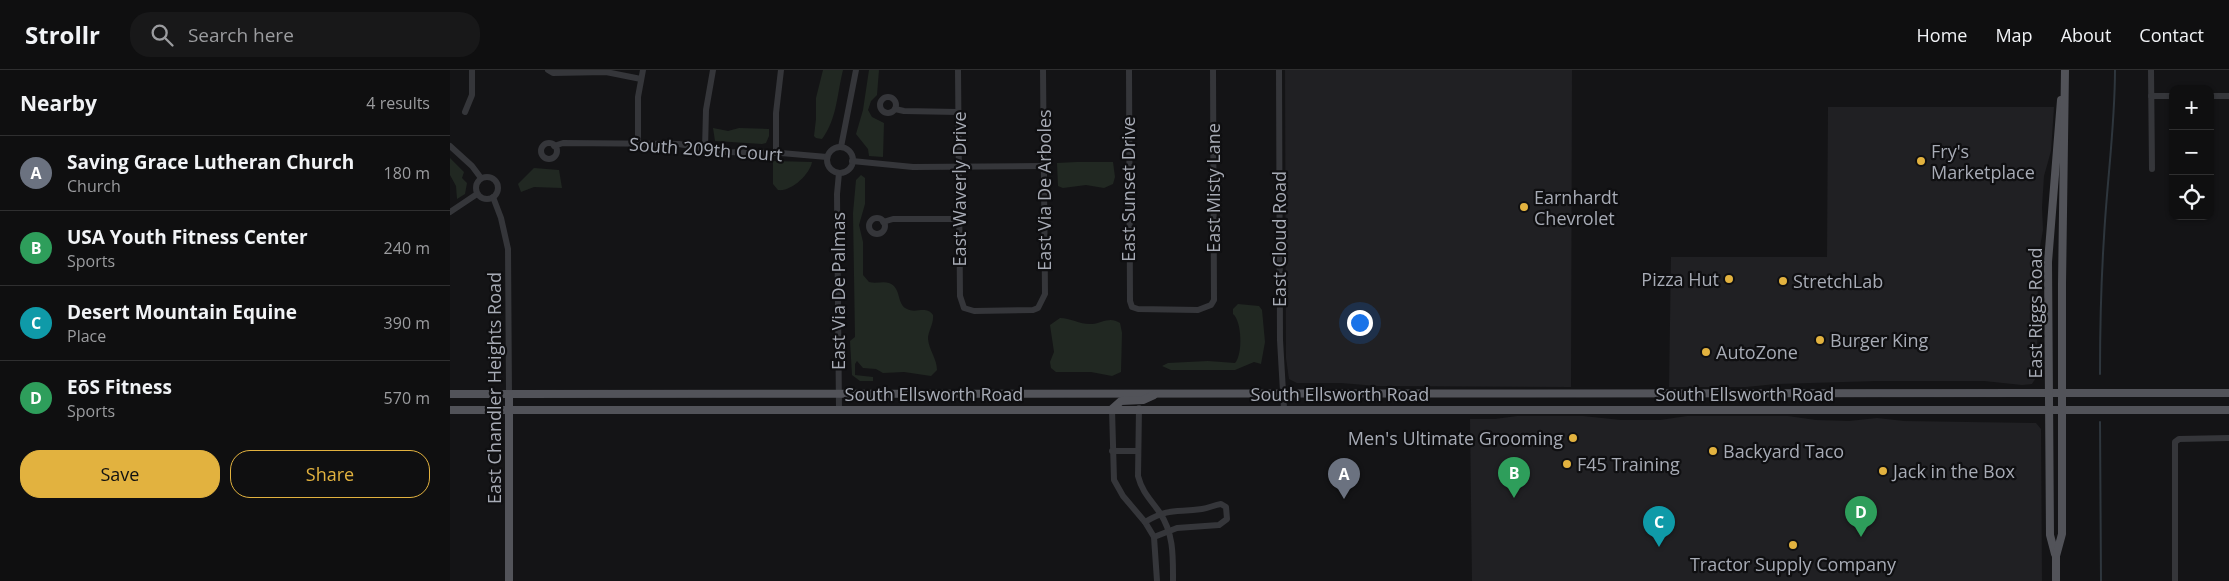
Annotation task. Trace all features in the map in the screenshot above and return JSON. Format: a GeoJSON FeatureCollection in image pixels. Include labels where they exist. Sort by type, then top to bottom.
{"type":"FeatureCollection","features":[{"type":"Feature","properties":{"kind":"main road","name":"East Riggs Road"},"geometry":{"type":"LineString","coordinates":[[2056,556],[2050,535],[2048,262],[2064,70]]}},
{"type":"Feature","properties":{"kind":"main road","name":"East Riggs Road"},"geometry":{"type":"LineString","coordinates":[[2056,581],[2056,556],[2062,534],[2064,70]]}},
{"type":"Feature","properties":{"kind":"main road","name":"South Ellsworth Road"},"geometry":{"type":"LineString","coordinates":[[450,394],[2229,392]]}},
{"type":"Feature","properties":{"kind":"main road"},"geometry":{"type":"LineString","coordinates":[[1112,409],[1122,401],[1143,400],[1158,393]]}},
{"type":"Feature","properties":{"kind":"main road"},"geometry":{"type":"LineString","coordinates":[[1507,393],[1509,409]]}},
{"type":"Feature","properties":{"kind":"main road"},"geometry":{"type":"LineString","coordinates":[[1674,393],[1674,409]]}},
{"type":"Feature","properties":{"kind":"main road","name":"East Chandler Heights Road"},"geometry":{"type":"LineString","coordinates":[[509,394],[509,581]]}},
{"type":"Feature","properties":{"kind":"main road","name":"South Ellsworth Road"},"geometry":{"type":"LineString","coordinates":[[450,410],[1284,408],[2229,410]]}},
{"type":"Feature","properties":{"kind":"street"},"geometry":{"type":"LineString","coordinates":[[465,112],[472,95],[472,70]]}},
{"type":"Feature","properties":{"kind":"street"},"geometry":{"type":"LineString","coordinates":[[548,70],[553,72],[606,72],[641,78]]}},
{"type":"Feature","properties":{"kind":"street"},"geometry":{"type":"LineString","coordinates":[[638,143],[638,104],[643,70]]}},
{"type":"Feature","properties":{"kind":"street"},"geometry":{"type":"LineString","coordinates":[[705,149],[706,110],[713,70]]}},
{"type":"Feature","properties":{"kind":"street"},"geometry":{"type":"LineString","coordinates":[[776,153],[776,113],[781,70]]}},
{"type":"Feature","properties":{"kind":"street"},"geometry":{"type":"LineString","coordinates":[[842,147],[856,70]]}},
{"type":"Feature","properties":{"kind":"street","name":"East Waverly Drive"},"geometry":{"type":"LineString","coordinates":[[958,70],[960,296],[964,308]]}},
{"type":"Feature","properties":{"kind":"street","name":"East Via De Arboles"},"geometry":{"type":"LineString","coordinates":[[964,308],[974,311],[1033,310],[1038,308],[1045,294],[1044,70]]}},
{"type":"Feature","properties":{"kind":"street","name":"East Sunset Drive"},"geometry":{"type":"LineString","coordinates":[[1129,70],[1128,294],[1132,307],[1145,310],[1198,310],[1211,306]]}},
{"type":"Feature","properties":{"kind":"street","name":"East Misty Lane"},"geometry":{"type":"LineString","coordinates":[[1211,306],[1214,293],[1213,70]]}},
{"type":"Feature","properties":{"kind":"street","name":"East Cloud Road"},"geometry":{"type":"LineString","coordinates":[[1279,70],[1280,340],[1284,408]]}},
{"type":"Feature","properties":{"kind":"street"},"geometry":{"type":"LineString","coordinates":[[2151,70],[2152,168]]}},
{"type":"Feature","properties":{"kind":"street"},"geometry":{"type":"LineString","coordinates":[[2151,96],[2169,96]]}},
{"type":"Feature","properties":{"kind":"street"},"geometry":{"type":"LineString","coordinates":[[2214,96],[2229,96]]}},
{"type":"Feature","properties":{"kind":"street"},"geometry":{"type":"LineString","coordinates":[[895,109],[904,111],[958,112]]}},
{"type":"Feature","properties":{"kind":"street","name":"South 209th Court"},"geometry":{"type":"LineString","coordinates":[[554,146],[563,143],[679,144],[736,153],[776,153],[827,158]]}},
{"type":"Feature","properties":{"kind":"street","name":"East Chandler Heights Road"},"geometry":{"type":"LineString","coordinates":[[450,146],[472,166],[481,178],[488,176],[495,180],[498,191],[493,197],[501,218],[508,249],[509,394]]}},
{"type":"Feature","properties":{"kind":"street"},"geometry":{"type":"LineString","coordinates":[[842,147],[851,153],[852,161],[847,171],[839,173],[829,166],[827,158],[834,148],[842,147]]}},
{"type":"Feature","properties":{"kind":"street"},"geometry":{"type":"LineString","coordinates":[[852,161],[907,166],[1044,166]]}},
{"type":"Feature","properties":{"kind":"street","name":"East Via De Palmas"},"geometry":{"type":"LineString","coordinates":[[839,173],[837,194],[839,410]]}},
{"type":"Feature","properties":{"kind":"street"},"geometry":{"type":"LineString","coordinates":[[477,194],[476,184],[481,178]]}},
{"type":"Feature","properties":{"kind":"street"},"geometry":{"type":"LineString","coordinates":[[477,194],[486,199],[493,197]]}},
{"type":"Feature","properties":{"kind":"street"},"geometry":{"type":"LineString","coordinates":[[450,212],[477,194]]}},
{"type":"Feature","properties":{"kind":"street"},"geometry":{"type":"LineString","coordinates":[[884,222],[893,219],[959,219]]}},
{"type":"Feature","properties":{"kind":"street"},"geometry":{"type":"LineString","coordinates":[[1139,408],[1138,476],[1141,487],[1160,513],[1169,531],[1173,547],[1174,581]]}},
{"type":"Feature","properties":{"kind":"street"},"geometry":{"type":"LineString","coordinates":[[1112,409],[1114,480],[1123,496],[1145,522],[1154,537],[1157,581]]}},
{"type":"Feature","properties":{"kind":"street"},"geometry":{"type":"LineString","coordinates":[[2175,581],[2174,446],[2178,439],[2229,438]]}},
{"type":"Feature","properties":{"kind":"street"},"geometry":{"type":"LineString","coordinates":[[1112,451],[1138,451]]}},
{"type":"Feature","properties":{"kind":"street"},"geometry":{"type":"LineString","coordinates":[[1145,522],[1160,513],[1174,510],[1201,509],[1221,504],[1226,507],[1227,519],[1219,525],[1186,527],[1154,537]]}},
{"type":"Feature","properties":{"kind":"shaded area"},"geometry":{"type":"Polygon","coordinates":[[[823,70],[843,70],[834,115],[822,139],[814,136],[816,98],[823,70]]]}},
{"type":"Feature","properties":{"kind":"shaded area"},"geometry":{"type":"Polygon","coordinates":[[[869,70],[879,70],[877,95],[871,101],[868,110],[872,117],[884,123],[883,157],[869,156],[868,149],[856,134],[863,110],[869,70]]]}},
{"type":"Feature","properties":{"kind":"shaded area"},"geometry":{"type":"Polygon","coordinates":[[[1285,70],[1572,70],[1571,387],[1377,386],[1341,383],[1297,383],[1289,379],[1286,358],[1285,70]]]}},
{"type":"Feature","properties":{"kind":"shaded area"},"geometry":{"type":"Polygon","coordinates":[[[1828,107],[2054,107],[2051,151],[2044,176],[2043,230],[2038,258],[2037,376],[2032,384],[2022,385],[1984,381],[1877,381],[1776,384],[1746,387],[1669,387],[1671,257],[1827,257],[1828,107]]]}},
{"type":"Feature","properties":{"kind":"shaded area"},"geometry":{"type":"Polygon","coordinates":[[[713,128],[728,131],[739,128],[769,129],[769,136],[766,143],[762,144],[715,141],[713,128]]]}},
{"type":"Feature","properties":{"kind":"shaded area"},"geometry":{"type":"Polygon","coordinates":[[[450,158],[464,172],[462,178],[467,183],[465,194],[457,199],[456,186],[450,175],[450,158]]]}},
{"type":"Feature","properties":{"kind":"shaded area"},"geometry":{"type":"Polygon","coordinates":[[[773,161],[812,162],[804,177],[789,188],[778,190],[773,184],[773,161]]]}},
{"type":"Feature","properties":{"kind":"shaded area"},"geometry":{"type":"Polygon","coordinates":[[[1113,162],[1115,177],[1113,184],[1104,188],[1086,185],[1063,188],[1058,186],[1057,163],[1113,162]]]}},
{"type":"Feature","properties":{"kind":"shaded area"},"geometry":{"type":"Polygon","coordinates":[[[534,168],[559,170],[562,188],[534,187],[521,192],[518,184],[534,168]]]}},
{"type":"Feature","properties":{"kind":"shaded area"},"geometry":{"type":"Polygon","coordinates":[[[861,175],[865,178],[865,204],[859,225],[863,242],[863,275],[869,282],[887,282],[893,285],[898,292],[901,304],[907,309],[914,311],[924,310],[933,315],[928,339],[937,370],[931,376],[904,372],[883,373],[876,369],[863,368],[857,361],[855,364],[855,375],[873,377],[873,381],[860,381],[852,375],[850,341],[855,337],[853,213],[856,180],[861,175]]]}},
{"type":"Feature","properties":{"kind":"shaded area"},"geometry":{"type":"Polygon","coordinates":[[[1238,304],[1259,306],[1262,310],[1265,342],[1261,364],[1254,362],[1235,370],[1171,370],[1162,366],[1168,363],[1208,361],[1235,363],[1239,353],[1240,330],[1233,314],[1233,309],[1238,304]]]}},
{"type":"Feature","properties":{"kind":"shaded area"},"geometry":{"type":"Polygon","coordinates":[[[1060,318],[1088,324],[1109,320],[1120,323],[1122,333],[1121,372],[1112,376],[1091,372],[1056,372],[1051,368],[1050,362],[1054,352],[1050,325],[1060,318]]]}},
{"type":"Feature","properties":{"kind":"shaded area"},"geometry":{"type":"Polygon","coordinates":[[[1517,416],[1583,416],[1621,420],[1660,420],[1687,416],[1788,416],[1816,420],[1849,421],[1877,418],[1904,421],[2036,423],[2041,429],[2042,581],[1472,581],[1470,419],[1495,419],[1517,416]]]}},
{"type":"Feature","properties":{"kind":"waterway"},"geometry":{"type":"LineString","coordinates":[[2100,374],[2102,271],[2114,112],[2115,70]]}},
{"type":"Feature","properties":{"kind":"waterway"},"geometry":{"type":"LineString","coordinates":[[2100,422],[2101,581]]}},
{"type":"Feature","properties":{"kind":"place","name":"Fry's Marketplace"},"geometry":{"type":"Point","coordinates":[1921,161]}},
{"type":"Feature","properties":{"kind":"place","name":"Earnhardt Chevrolet"},"geometry":{"type":"Point","coordinates":[1524,207]}},
{"type":"Feature","properties":{"kind":"place","name":"Pizza Hut"},"geometry":{"type":"Point","coordinates":[1729,279]}},
{"type":"Feature","properties":{"kind":"place","name":"StretchLab"},"geometry":{"type":"Point","coordinates":[1783,281]}},
{"type":"Feature","properties":{"kind":"place","name":"Burger King"},"geometry":{"type":"Point","coordinates":[1820,340]}},
{"type":"Feature","properties":{"kind":"place","name":"AutoZone"},"geometry":{"type":"Point","coordinates":[1706,352]}},
{"type":"Feature","properties":{"kind":"place","name":"Men's Ultimate Grooming"},"geometry":{"type":"Point","coordinates":[1573,438]}},
{"type":"Feature","properties":{"kind":"place","name":"Backyard Taco"},"geometry":{"type":"Point","coordinates":[1713,451]}},
{"type":"Feature","properties":{"kind":"place","name":"F45 Training"},"geometry":{"type":"Point","coordinates":[1567,464]}},
{"type":"Feature","properties":{"kind":"place","name":"Jack in the Box"},"geometry":{"type":"Point","coordinates":[1883,471]}},
{"type":"Feature","properties":{"kind":"place","name":"USA Youth Fitness Center"},"geometry":{"type":"Point","coordinates":[1514,498]}},
{"type":"Feature","properties":{"kind":"place","name":"Saving Grace Lutheran Church"},"geometry":{"type":"Point","coordinates":[1344,499]}},
{"type":"Feature","properties":{"kind":"place","name":"EōS Fitness"},"geometry":{"type":"Point","coordinates":[1861,537]}},
{"type":"Feature","properties":{"kind":"place","name":"Tractor Supply Company"},"geometry":{"type":"Point","coordinates":[1793,545]}},
{"type":"Feature","properties":{"kind":"place","name":"Desert Mountain Equine"},"geometry":{"type":"Point","coordinates":[1659,547]}}]}
